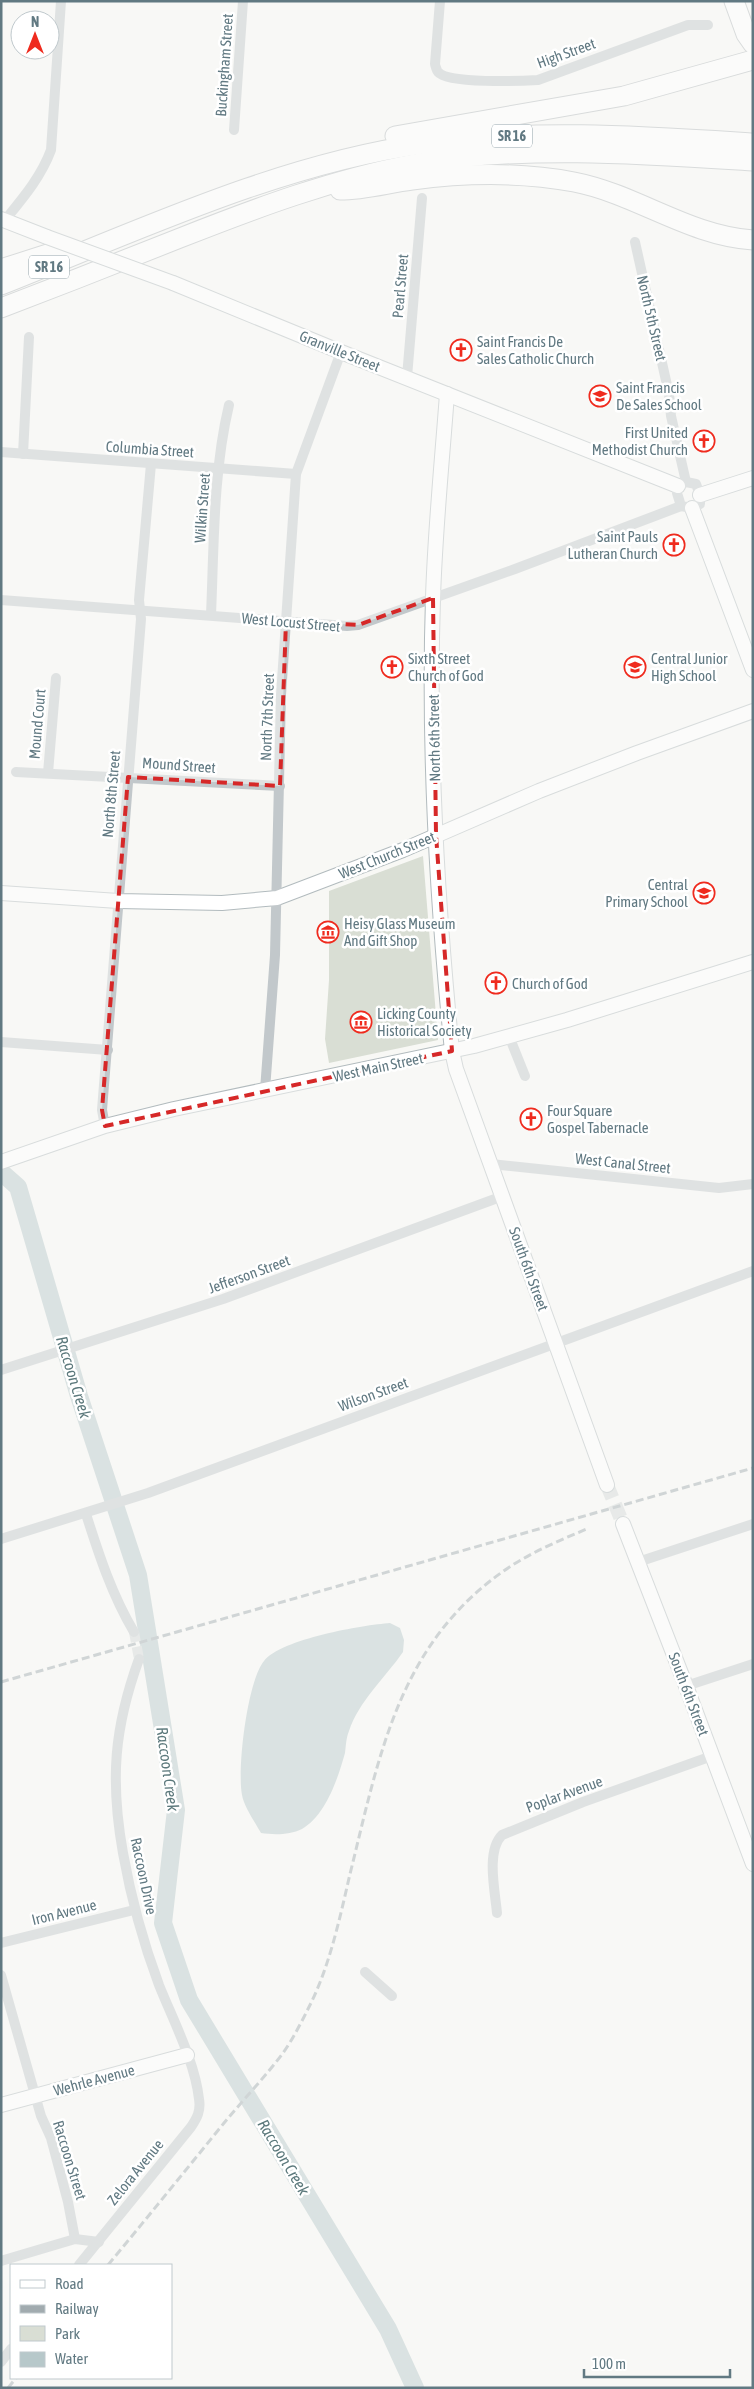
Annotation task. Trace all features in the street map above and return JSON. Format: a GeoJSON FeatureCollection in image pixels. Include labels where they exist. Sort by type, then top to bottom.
{"type":"FeatureCollection","features":[{"type":"Feature","properties":{"kind":"highway"},"geometry":{"type":"LineString","coordinates":[[734,1],[746,34],[753,44]]}},
{"type":"Feature","properties":{"kind":"highway"},"geometry":{"type":"LineString","coordinates":[[746,1],[753,19]]}},
{"type":"Feature","properties":{"kind":"highway"},"geometry":{"type":"LineString","coordinates":[[275,179],[298,163],[381,138],[624,96],[753,60]]}},
{"type":"Feature","properties":{"kind":"highway","name":"SR 16"},"geometry":{"type":"LineString","coordinates":[[1,286],[275,179],[362,155],[449,140],[573,134],[753,143]]}},
{"type":"Feature","properties":{"kind":"highway","name":"SR 16"},"geometry":{"type":"LineString","coordinates":[[1,308],[221,222],[312,190],[360,176],[414,164],[501,155],[671,156],[753,161]]}},
{"type":"Feature","properties":{"kind":"highway"},"geometry":{"type":"LineString","coordinates":[[312,190],[358,190],[410,180],[455,176],[520,175],[572,182],[598,188],[622,195],[716,235],[753,240]]}},
{"type":"Feature","properties":{"kind":"highway"},"geometry":{"type":"LineString","coordinates":[[1,269],[59,250],[97,248]]}},
{"type":"Feature","properties":{"kind":"street"},"geometry":{"type":"LineString","coordinates":[[3,220],[29,191],[46,164],[51,150],[61,1]]}},
{"type":"Feature","properties":{"kind":"street","name":"Buckingham Street"},"geometry":{"type":"LineString","coordinates":[[234,130],[243,1]]}},
{"type":"Feature","properties":{"kind":"street","name":"High Street"},"geometry":{"type":"LineString","coordinates":[[440,1],[435,64],[438,71],[444,75],[474,80],[511,82],[538,80],[688,25],[708,25]]}},
{"type":"Feature","properties":{"kind":"street","name":"Pearl Street"},"geometry":{"type":"LineString","coordinates":[[407,377],[422,198]]}},
{"type":"Feature","properties":{"kind":"street","name":"Granville Street"},"geometry":{"type":"LineString","coordinates":[[3,220],[173,283],[447,394],[682,484]]}},
{"type":"Feature","properties":{"kind":"street","name":"North 5th Street"},"geometry":{"type":"LineString","coordinates":[[635,242],[669,394],[682,484]]}},
{"type":"Feature","properties":{"kind":"street"},"geometry":{"type":"LineString","coordinates":[[23,454],[29,337]]}},
{"type":"Feature","properties":{"kind":"street","name":"North 7th Street"},"geometry":{"type":"LineString","coordinates":[[265,1090],[277,898],[282,695],[296,474],[341,352]]}},
{"type":"Feature","properties":{"kind":"street","name":"North 6th Street"},"geometry":{"type":"LineString","coordinates":[[447,394],[433,598],[436,835],[452,1051]]}},
{"type":"Feature","properties":{"kind":"street","name":"Wilkin Street"},"geometry":{"type":"LineString","coordinates":[[211,615],[219,469],[223,431],[229,404]]}},
{"type":"Feature","properties":{"kind":"street","name":"Columbia Street"},"geometry":{"type":"LineString","coordinates":[[1,452],[296,474]]}},
{"type":"Feature","properties":{"kind":"street","name":"North 8th Street"},"geometry":{"type":"LineString","coordinates":[[105,1126],[102,1110],[141,611],[139,600],[151,464]]}},
{"type":"Feature","properties":{"kind":"street"},"geometry":{"type":"LineString","coordinates":[[700,495],[753,478]]}},
{"type":"Feature","properties":{"kind":"street"},"geometry":{"type":"LineString","coordinates":[[686,507],[700,504],[700,495],[696,484],[682,484],[677,492],[686,507],[753,670]]}},
{"type":"Feature","properties":{"kind":"street","name":"West Locust Street"},"geometry":{"type":"LineString","coordinates":[[1,600],[352,626],[686,507]]}},
{"type":"Feature","properties":{"kind":"street","name":"Mound Court"},"geometry":{"type":"LineString","coordinates":[[48,773],[56,678]]}},
{"type":"Feature","properties":{"kind":"street","name":"West Church Street"},"geometry":{"type":"LineString","coordinates":[[1,893],[118,901],[222,903],[277,898],[637,752],[753,711]]}},
{"type":"Feature","properties":{"kind":"street","name":"Mound Street"},"geometry":{"type":"LineString","coordinates":[[16,772],[280,786]]}},
{"type":"Feature","properties":{"kind":"street","name":"West Main Street"},"geometry":{"type":"LineString","coordinates":[[1,1162],[105,1126],[452,1051],[509,1036],[753,962]]}},
{"type":"Feature","properties":{"kind":"street"},"geometry":{"type":"LineString","coordinates":[[509,1036],[525,1076]]}},
{"type":"Feature","properties":{"kind":"street"},"geometry":{"type":"LineString","coordinates":[[1,1042],[108,1050]]}},
{"type":"Feature","properties":{"kind":"street","name":"South 6th Street"},"geometry":{"type":"LineString","coordinates":[[452,1051],[456,1068],[607,1485]]}},
{"type":"Feature","properties":{"kind":"street","name":"West Canal Street"},"geometry":{"type":"LineString","coordinates":[[491,1164],[719,1188],[753,1184]]}},
{"type":"Feature","properties":{"kind":"street","name":"Jefferson Street"},"geometry":{"type":"LineString","coordinates":[[1,1370],[110,1337],[248,1290],[502,1196]]}},
{"type":"Feature","properties":{"kind":"street","name":"Wilson Street"},"geometry":{"type":"LineString","coordinates":[[1,1539],[99,1510],[148,1493],[753,1271]]}},
{"type":"Feature","properties":{"kind":"street"},"geometry":{"type":"LineString","coordinates":[[86,1514],[119,1607],[134,1632]]}},
{"type":"Feature","properties":{"kind":"street","name":"South 6th Street"},"geometry":{"type":"LineString","coordinates":[[623,1524],[753,1864]]}},
{"type":"Feature","properties":{"kind":"street"},"geometry":{"type":"LineString","coordinates":[[638,1562],[753,1524]]}},
{"type":"Feature","properties":{"kind":"street","name":"Raccoon Drive"},"geometry":{"type":"LineString","coordinates":[[139,1659],[121,1715],[115,1765],[119,1828],[134,1910],[158,1982],[187,2054],[198,2092]]}},
{"type":"Feature","properties":{"kind":"street"},"geometry":{"type":"LineString","coordinates":[[686,1686],[753,1664]]}},
{"type":"Feature","properties":{"kind":"street","name":"Poplar Avenue"},"geometry":{"type":"LineString","coordinates":[[497,1913],[493,1857],[496,1841],[502,1835],[712,1756]]}},
{"type":"Feature","properties":{"kind":"street","name":"Iron Avenue"},"geometry":{"type":"LineString","coordinates":[[1,1943],[134,1910]]}},
{"type":"Feature","properties":{"kind":"street"},"geometry":{"type":"LineString","coordinates":[[365,1972],[392,1996]]}},
{"type":"Feature","properties":{"kind":"street","name":"Raccoon Street"},"geometry":{"type":"LineString","coordinates":[[1,1975],[35,2096],[51,2138],[68,2202],[75,2239]]}},
{"type":"Feature","properties":{"kind":"street","name":"Wehrle Avenue"},"geometry":{"type":"LineString","coordinates":[[1,2105],[187,2054]]}},
{"type":"Feature","properties":{"kind":"street","name":"Zelora Avenue"},"geometry":{"type":"LineString","coordinates":[[80,2264],[191,2127],[200,2111],[198,2092]]}},
{"type":"Feature","properties":{"kind":"street"},"geometry":{"type":"LineString","coordinates":[[1,2261],[75,2239],[99,2242]]}},
{"type":"Feature","properties":{"kind":"street"},"geometry":{"type":"LineString","coordinates":[[1,2362],[10,2350]]}},
{"type":"Feature","properties":{"kind":"highlighted area"},"geometry":{"type":"Polygon","coordinates":[[[433,598],[436,835],[452,1051],[105,1126],[102,1110],[128,777],[280,786],[286,621],[358,625],[433,598]]]}},
{"type":"Feature","properties":{"kind":"green space"},"geometry":{"type":"Polygon","coordinates":[[[423,856],[438,1040],[329,1063],[325,1039],[329,980],[329,891],[423,856]]]}},
{"type":"Feature","properties":{"kind":"water"},"geometry":{"type":"Polygon","coordinates":[[[390,1623],[400,1628],[404,1640],[403,1652],[353,1720],[347,1736],[345,1753],[339,1773],[330,1795],[318,1815],[302,1829],[282,1834],[261,1833],[243,1800],[241,1766],[248,1706],[258,1672],[264,1661],[273,1653],[304,1640],[343,1630],[390,1623]]]}},
{"type":"Feature","properties":{"kind":"waterway","name":"Raccoon Creek"},"geometry":{"type":"LineString","coordinates":[[1,1172],[18,1187],[79,1396],[138,1575],[176,1810],[163,1923],[189,2000],[388,2329],[415,2388]]}},
{"type":"Feature","properties":{"kind":"tunnel"},"geometry":{"type":"LineString","coordinates":[[607,1485],[623,1524]]}},
{"type":"Feature","properties":{"kind":"tunnel"},"geometry":{"type":"LineString","coordinates":[[134,1632],[139,1659]]}},
{"type":"Feature","properties":{"kind":"railway"},"geometry":{"type":"LineString","coordinates":[[1,1682],[753,1468]]}},
{"type":"Feature","properties":{"kind":"railway"},"geometry":{"type":"LineString","coordinates":[[109,2264],[276,2062],[304,2017],[317,1990],[334,1941],[372,1785],[385,1743],[400,1702],[419,1664],[443,1628],[473,1596],[520,1560],[589,1528]]}},
{"type":"Feature","properties":{"kind":"railway"},"geometry":{"type":"LineString","coordinates":[[8,2388],[15,2379]]}},
{"type":"Feature","properties":{"kind":"place","name":"Saint Francis De Sales Catholic Church"},"geometry":{"type":"Point","coordinates":[461,350]}},
{"type":"Feature","properties":{"kind":"place","name":"Saint Francis De Sales School"},"geometry":{"type":"Point","coordinates":[600,396]}},
{"type":"Feature","properties":{"kind":"place","name":"First United Methodist Church"},"geometry":{"type":"Point","coordinates":[704,441]}},
{"type":"Feature","properties":{"kind":"place","name":"Saint Pauls Lutheran Church"},"geometry":{"type":"Point","coordinates":[674,545]}},
{"type":"Feature","properties":{"kind":"place","name":"Sixth Street Church of God"},"geometry":{"type":"Point","coordinates":[392,667]}},
{"type":"Feature","properties":{"kind":"place","name":"Central Junior High School"},"geometry":{"type":"Point","coordinates":[635,667]}},
{"type":"Feature","properties":{"kind":"place","name":"Central Primary School"},"geometry":{"type":"Point","coordinates":[704,893]}},
{"type":"Feature","properties":{"kind":"place","name":"Heisy Glass Museum And Gift Shop"},"geometry":{"type":"Point","coordinates":[328,932]}},
{"type":"Feature","properties":{"kind":"place","name":"Church of God"},"geometry":{"type":"Point","coordinates":[496,983]}},
{"type":"Feature","properties":{"kind":"place","name":"Licking County Historical Society"},"geometry":{"type":"Point","coordinates":[361,1022]}},
{"type":"Feature","properties":{"kind":"place","name":"Four Square Gospel Tabernacle"},"geometry":{"type":"Point","coordinates":[531,1119]}}]}
